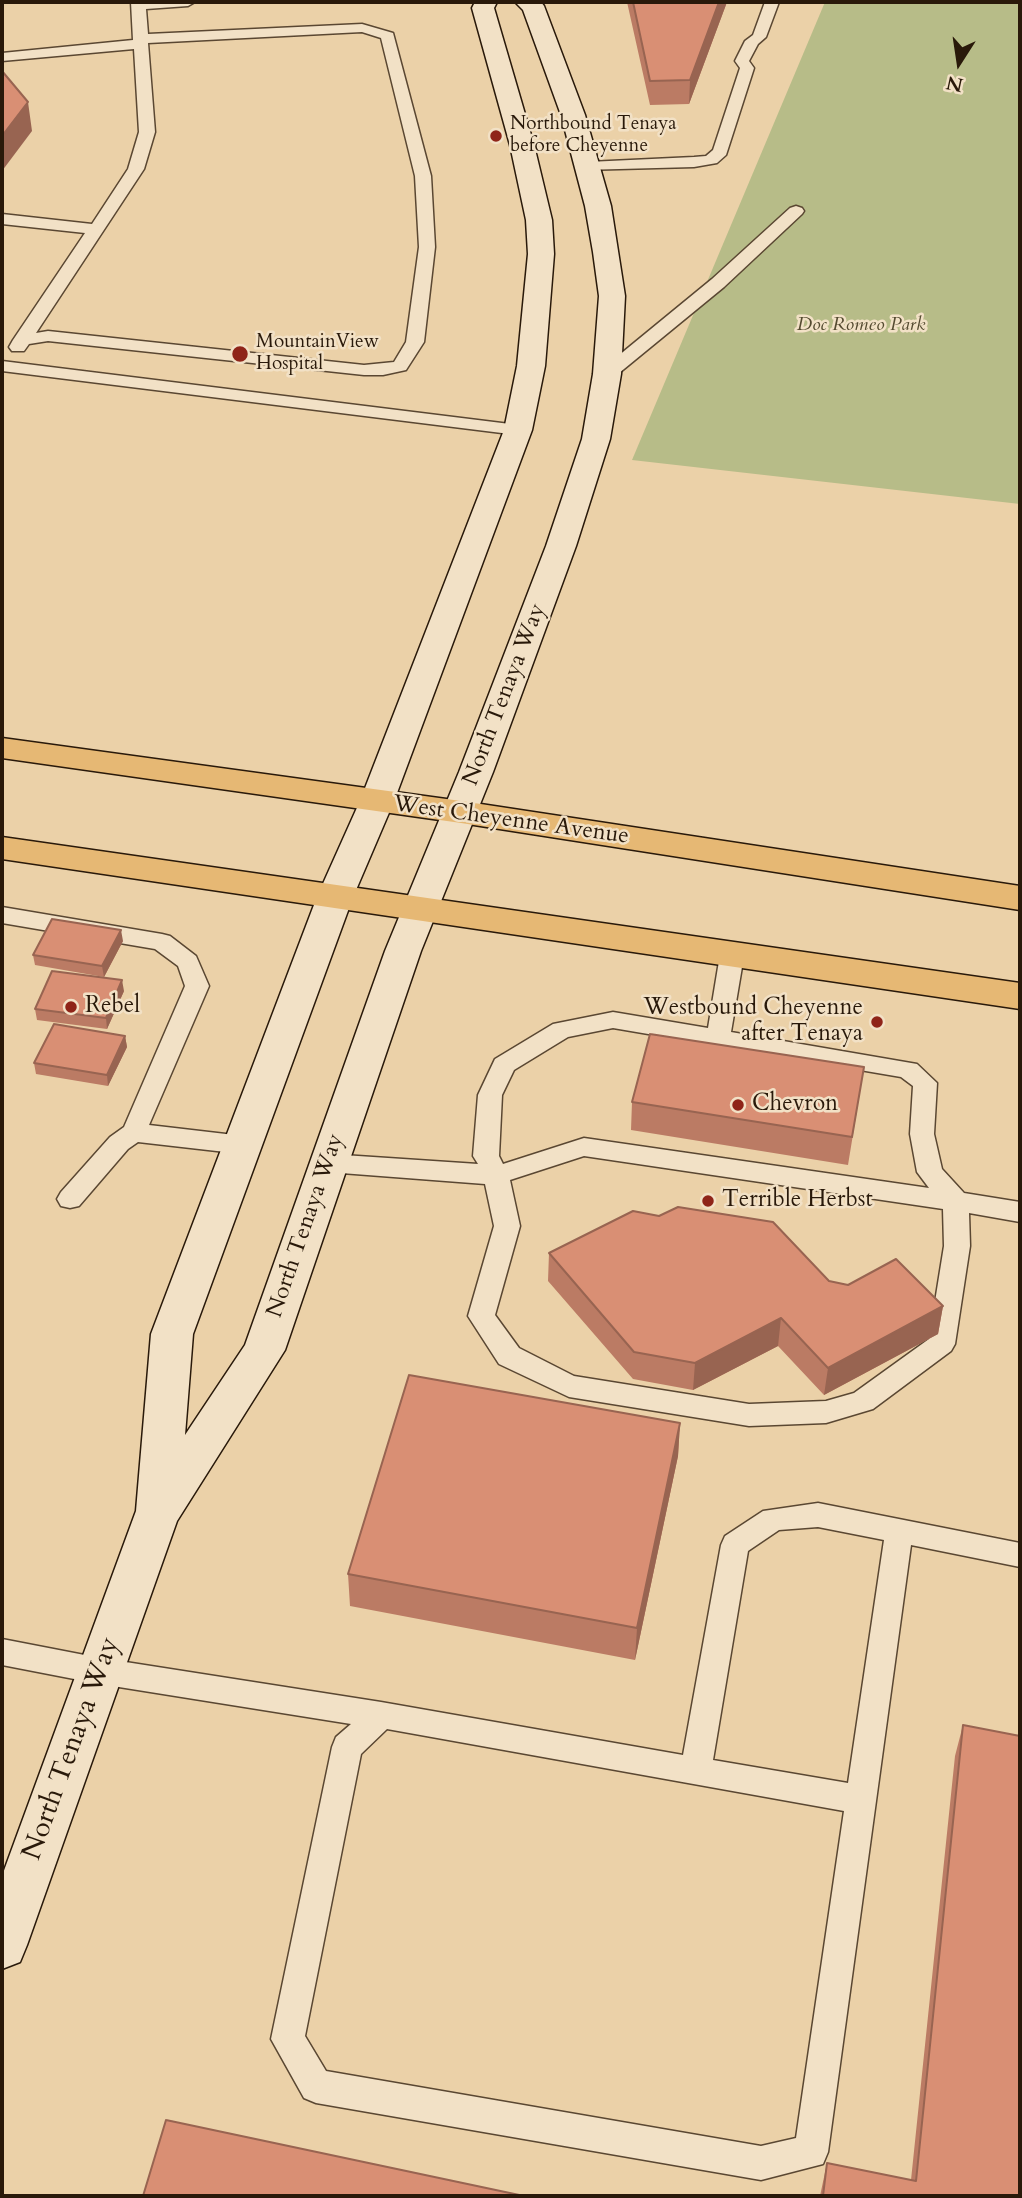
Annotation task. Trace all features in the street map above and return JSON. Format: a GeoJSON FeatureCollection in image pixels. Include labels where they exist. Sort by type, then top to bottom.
{"type":"FeatureCollection","features":[{"type":"Feature","properties":{"kind":"main road","name":"North Tenaya Way"},"geometry":{"type":"LineString","coordinates":[[157,1514],[172,1334],[335,897],[377,801],[518,430],[533,354],[541,254],[539,220],[523,145],[483,8],[486,2]]}},
{"type":"Feature","properties":{"kind":"main road","name":"North Tenaya Way"},"geometry":{"type":"LineString","coordinates":[[2,1945],[157,1514],[264,1350],[420,909],[461,812],[573,511],[596,439],[607,373],[612,296],[598,206],[549,48],[533,6],[526,2]]}},
{"type":"Feature","properties":{"kind":"main road","name":"West Cheyenne Avenue"},"geometry":{"type":"LineString","coordinates":[[2,748],[461,812],[1020,898]]}},
{"type":"Feature","properties":{"kind":"main road"},"geometry":{"type":"LineString","coordinates":[[2,848],[1020,996]]}},
{"type":"Feature","properties":{"kind":"lane"},"geometry":{"type":"LineString","coordinates":[[188,2],[138,3],[147,132],[136,169],[3,368],[518,430]]}},
{"type":"Feature","properties":{"kind":"lane"},"geometry":{"type":"LineString","coordinates":[[588,167],[694,162],[711,160],[720,152],[747,68],[742,61],[752,41],[759,37],[772,2]]}},
{"type":"Feature","properties":{"kind":"lane"},"geometry":{"type":"LineString","coordinates":[[2,57],[141,41],[362,28],[377,31],[388,36],[423,176],[427,247],[415,342],[400,366],[364,370],[48,336],[22,340]]}},
{"type":"Feature","properties":{"kind":"lane"},"geometry":{"type":"LineString","coordinates":[[607,373],[718,283],[796,211]]}},
{"type":"Feature","properties":{"kind":"lane"},"geometry":{"type":"LineString","coordinates":[[2,219],[96,229]]}},
{"type":"Feature","properties":{"kind":"lane"},"geometry":{"type":"LineString","coordinates":[[2,915],[162,942],[188,961],[197,986],[134,1132],[119,1143],[70,1199]]}},
{"type":"Feature","properties":{"kind":"lane"},"geometry":{"type":"LineString","coordinates":[[718,1038],[732,955]]}},
{"type":"Feature","properties":{"kind":"lane"},"geometry":{"type":"LineString","coordinates":[[613,1020],[908,1070],[925,1083],[922,1134],[930,1172],[956,1201],[957,1246],[942,1344],[863,1401],[826,1412],[749,1415],[569,1386],[509,1356],[481,1316],[507,1226],[496,1175],[486,1156],[490,1095],[504,1065],[561,1030],[613,1020]]}},
{"type":"Feature","properties":{"kind":"lane"},"geometry":{"type":"LineString","coordinates":[[134,1132],[243,1145]]}},
{"type":"Feature","properties":{"kind":"lane"},"geometry":{"type":"LineString","coordinates":[[328,1163],[496,1175],[584,1147],[1020,1212]]}},
{"type":"Feature","properties":{"kind":"lane"},"geometry":{"type":"LineString","coordinates":[[696,1770],[736,1545],[773,1519],[818,1515],[1020,1555]]}},
{"type":"Feature","properties":{"kind":"lane"},"geometry":{"type":"LineString","coordinates":[[382,1715],[347,1747],[288,2039],[316,2086],[761,2163],[811,2151],[899,1532]]}},
{"type":"Feature","properties":{"kind":"lane"},"geometry":{"type":"LineString","coordinates":[[2,1652],[100,1671],[382,1715],[862,1800]]}},
{"type":"Feature","properties":{"kind":"green space","name":"Doc Romeo Park"},"geometry":{"type":"Polygon","coordinates":[[[825,2],[1020,2],[1020,504],[632,460],[825,2]]]}},
{"type":"Feature","properties":{"kind":"building"},"geometry":{"type":"Polygon","coordinates":[[[633,2],[719,2],[690,80],[650,81],[633,2]]]}},
{"type":"Feature","properties":{"kind":"building"},"geometry":{"type":"Polygon","coordinates":[[[2,71],[28,102],[2,136],[2,71]]]}},
{"type":"Feature","properties":{"kind":"building"},"geometry":{"type":"Polygon","coordinates":[[[52,919],[121,930],[102,966],[33,955],[52,919]]]}},
{"type":"Feature","properties":{"kind":"building"},"geometry":{"type":"Polygon","coordinates":[[[52,971],[122,980],[106,1018],[35,1009],[52,971]]]}},
{"type":"Feature","properties":{"kind":"building"},"geometry":{"type":"Polygon","coordinates":[[[54,1024],[125,1036],[107,1075],[34,1063],[54,1024]]]}},
{"type":"Feature","properties":{"kind":"building"},"geometry":{"type":"Polygon","coordinates":[[[650,1034],[864,1067],[852,1137],[632,1102],[650,1034]]]}},
{"type":"Feature","properties":{"kind":"building"},"geometry":{"type":"Polygon","coordinates":[[[678,1207],[773,1222],[829,1281],[848,1285],[896,1259],[943,1306],[828,1368],[781,1318],[695,1363],[634,1352],[549,1253],[633,1211],[659,1216],[678,1207]]]}},
{"type":"Feature","properties":{"kind":"building"},"geometry":{"type":"Polygon","coordinates":[[[409,1375],[680,1423],[637,1628],[348,1574],[409,1375]]]}},
{"type":"Feature","properties":{"kind":"building"},"geometry":{"type":"Polygon","coordinates":[[[963,1725],[1020,1736],[1020,2196],[823,2196],[827,2163],[916,2181],[963,1725]]]}},
{"type":"Feature","properties":{"kind":"building"},"geometry":{"type":"Polygon","coordinates":[[[166,2120],[524,2196],[143,2196],[166,2120]]]}},
{"type":"Feature","properties":{"kind":"place","name":"Northbound Tenaya before Cheyenne"},"geometry":{"type":"Point","coordinates":[496,136]}},
{"type":"Feature","properties":{"kind":"place","name":"MountainView Hospital"},"geometry":{"type":"Point","coordinates":[240,354]}},
{"type":"Feature","properties":{"kind":"place","name":"Rebel"},"geometry":{"type":"Point","coordinates":[71,1007]}},
{"type":"Feature","properties":{"kind":"place","name":"Westbound Cheyenne after Tenaya"},"geometry":{"type":"Point","coordinates":[877,1022]}},
{"type":"Feature","properties":{"kind":"place","name":"Chevron"},"geometry":{"type":"Point","coordinates":[738,1105]}},
{"type":"Feature","properties":{"kind":"place","name":"Terrible Herbst"},"geometry":{"type":"Point","coordinates":[708,1201]}}]}
